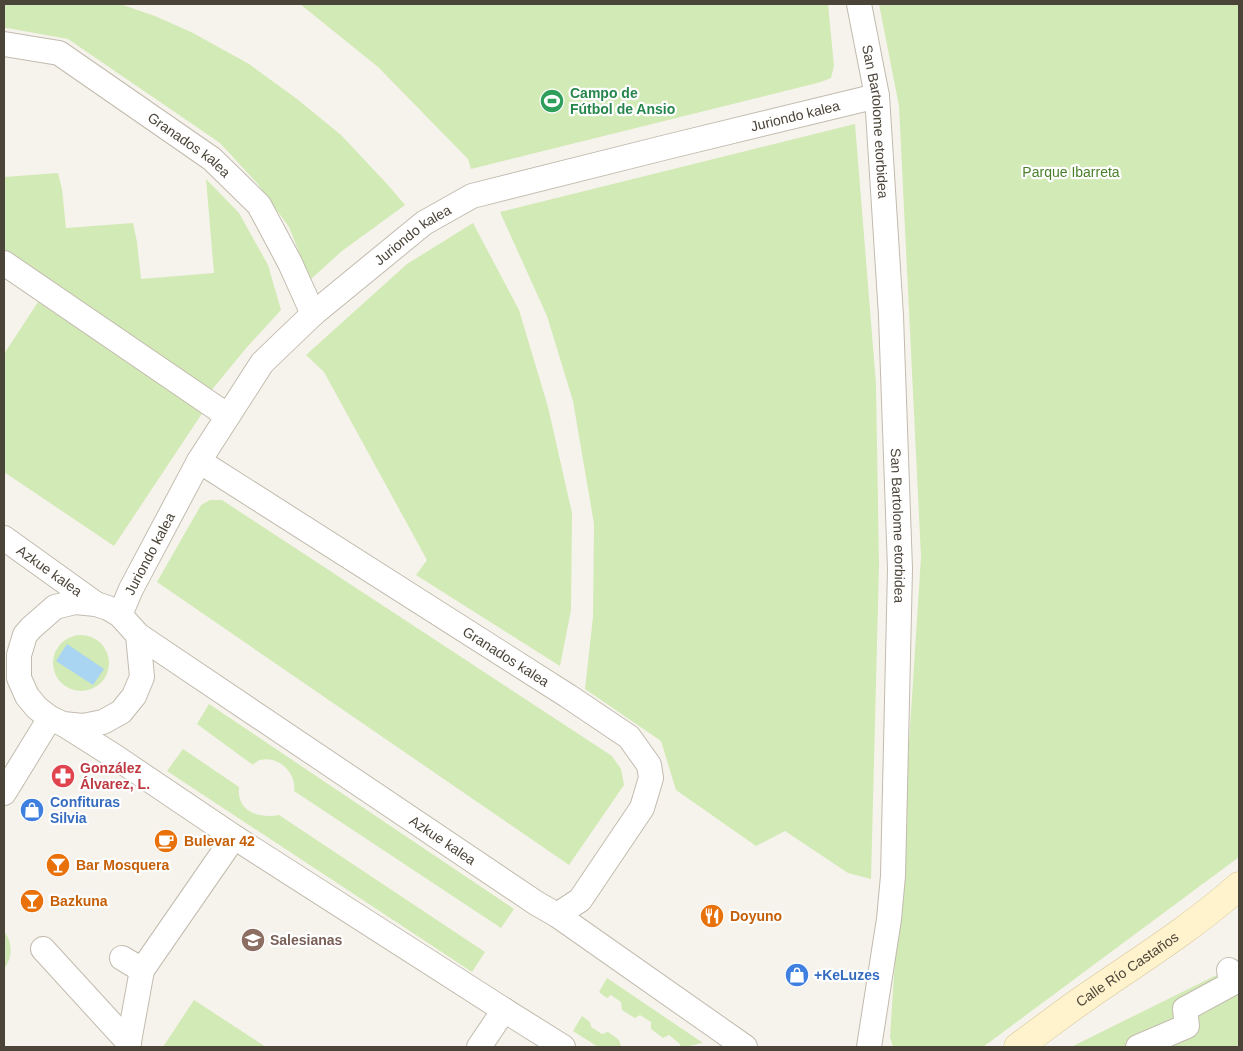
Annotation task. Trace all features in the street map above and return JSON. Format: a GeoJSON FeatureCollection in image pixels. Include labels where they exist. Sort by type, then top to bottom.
{"type":"FeatureCollection","features":[{"type":"Feature","properties":{"kind":"street","name":"San Bartolome etorbidea"},"geometry":{"type":"LineString","coordinates":[[859,4],[877,96],[892,316],[900,569],[893,876],[889,919],[869,1047]]}},
{"type":"Feature","properties":{"kind":"street","name":"Granados kalea"},"geometry":{"type":"LineString","coordinates":[[4,44],[59,53],[212,158],[259,205],[290,263],[313,314]]}},
{"type":"Feature","properties":{"kind":"street","name":"Juriondo kalea"},"geometry":{"type":"LineString","coordinates":[[120,615],[131,588],[199,461],[262,363],[313,314],[424,223],[472,196],[877,96]]}},
{"type":"Feature","properties":{"kind":"street"},"geometry":{"type":"LineString","coordinates":[[4,263],[228,416]]}},
{"type":"Feature","properties":{"kind":"street","name":"Granados kalea"},"geometry":{"type":"LineString","coordinates":[[199,461],[629,736],[649,765],[651,778],[642,808],[580,900],[557,915]]}},
{"type":"Feature","properties":{"kind":"street","name":"Azkue kalea"},"geometry":{"type":"LineString","coordinates":[[4,538],[96,604]]}},
{"type":"Feature","properties":{"kind":"street"},"geometry":{"type":"LineString","coordinates":[[56,721],[83,726],[103,722],[120,712],[134,696],[142,678],[138,635],[120,615],[108,608],[96,604],[75,602],[55,607],[25,635],[19,655],[19,678],[27,696],[37,708],[56,721],[117,758],[234,837],[504,1010],[539,1040],[563,1047]]}},
{"type":"Feature","properties":{"kind":"street","name":"Azkue kalea"},"geometry":{"type":"LineString","coordinates":[[138,635],[557,915],[744,1047]]}},
{"type":"Feature","properties":{"kind":"street"},"geometry":{"type":"LineString","coordinates":[[4,681],[27,696]]}},
{"type":"Feature","properties":{"kind":"street"},"geometry":{"type":"LineString","coordinates":[[4,793],[56,721]]}},
{"type":"Feature","properties":{"kind":"street"},"geometry":{"type":"LineString","coordinates":[[128,1045],[142,970],[234,837]]}},
{"type":"Feature","properties":{"kind":"street","name":"Calle Río Castaños"},"geometry":{"type":"LineString","coordinates":[[1018,1047],[1085,998],[1233,897]]}},
{"type":"Feature","properties":{"kind":"street"},"geometry":{"type":"LineString","coordinates":[[43,950],[128,1045]]}},
{"type":"Feature","properties":{"kind":"street"},"geometry":{"type":"LineString","coordinates":[[122,958],[142,970]]}},
{"type":"Feature","properties":{"kind":"street"},"geometry":{"type":"LineString","coordinates":[[1138,1047],[1187,1026],[1185,1009],[1231,984],[1229,970]]}},
{"type":"Feature","properties":{"kind":"street"},"geometry":{"type":"LineString","coordinates":[[479,1047],[504,1010]]}},
{"type":"Feature","properties":{"kind":"green space"},"geometry":{"type":"Polygon","coordinates":[[[4,4],[120,4],[155,16],[193,33],[249,64],[297,99],[341,135],[405,205],[342,251],[310,280],[289,227],[257,183],[220,143],[68,39],[4,28],[4,4]]]}},
{"type":"Feature","properties":{"kind":"green space","name":"Campo de Fútbol de Ansio"},"geometry":{"type":"Polygon","coordinates":[[[300,4],[828,4],[834,66],[831,78],[821,82],[471,169],[468,159],[378,67],[300,4]]]}},
{"type":"Feature","properties":{"kind":"green space","name":"Parque Ibarreta"},"geometry":{"type":"Polygon","coordinates":[[[879,4],[1239,4],[1239,857],[983,1047],[893,1047],[890,1037],[921,557],[899,106],[879,4]]]}},
{"type":"Feature","properties":{"kind":"green space"},"geometry":{"type":"Polygon","coordinates":[[[855,124],[876,384],[879,565],[871,879],[848,873],[785,831],[756,846],[676,790],[661,741],[585,689],[593,617],[594,524],[573,401],[547,316],[500,212],[855,124]]]}},
{"type":"Feature","properties":{"kind":"green space"},"geometry":{"type":"Polygon","coordinates":[[[58,173],[62,189],[66,228],[133,223],[141,279],[214,273],[206,179],[239,213],[268,265],[281,310],[210,392],[4,253],[4,177],[58,173]]]}},
{"type":"Feature","properties":{"kind":"green space"},"geometry":{"type":"Polygon","coordinates":[[[473,223],[519,310],[548,407],[572,513],[571,610],[560,666],[416,575],[427,560],[324,372],[306,355],[407,264],[473,223]]]}},
{"type":"Feature","properties":{"kind":"green space"},"geometry":{"type":"Polygon","coordinates":[[[38,302],[203,412],[114,546],[4,472],[4,354],[38,302]]]}},
{"type":"Feature","properties":{"kind":"green space"},"geometry":{"type":"Polygon","coordinates":[[[210,500],[222,500],[612,756],[621,769],[624,785],[569,865],[157,582],[201,505],[210,500]]]}},
{"type":"Feature","properties":{"kind":"green space"},"geometry":{"type":"Polygon","coordinates":[[[75,635],[87,635],[97,639],[105,647],[109,663],[105,679],[97,687],[87,691],[75,691],[65,687],[57,679],[53,669],[53,657],[57,647],[65,639],[75,635]]]}},
{"type":"Feature","properties":{"kind":"green space"},"geometry":{"type":"Polygon","coordinates":[[[209,704],[514,909],[501,928],[294,791],[292,778],[285,767],[273,760],[267,759],[259,760],[253,765],[197,724],[209,704]]]}},
{"type":"Feature","properties":{"kind":"green space"},"geometry":{"type":"Polygon","coordinates":[[[183,749],[239,787],[241,802],[250,812],[264,816],[279,815],[485,952],[472,972],[167,771],[183,749]]]}},
{"type":"Feature","properties":{"kind":"green space"},"geometry":{"type":"Polygon","coordinates":[[[4,931],[11,950],[4,969],[4,931]]]}},
{"type":"Feature","properties":{"kind":"green space"},"geometry":{"type":"Polygon","coordinates":[[[1239,964],[1239,1047],[1071,1047],[1073,1046],[1239,964]]]}},
{"type":"Feature","properties":{"kind":"green space"},"geometry":{"type":"Polygon","coordinates":[[[607,978],[703,1043],[680,1047],[680,1044],[669,1035],[663,1038],[651,1029],[651,1022],[640,1015],[635,1018],[622,1010],[621,1002],[611,995],[607,998],[599,992],[607,978]]]}},
{"type":"Feature","properties":{"kind":"green space"},"geometry":{"type":"Polygon","coordinates":[[[194,1000],[266,1047],[163,1047],[194,1000]]]}},
{"type":"Feature","properties":{"kind":"green space"},"geometry":{"type":"Polygon","coordinates":[[[582,1016],[590,1022],[591,1027],[602,1034],[608,1032],[619,1040],[622,1047],[598,1047],[573,1031],[582,1016]]]}},
{"type":"Feature","properties":{"kind":"water"},"geometry":{"type":"Polygon","coordinates":[[[67,644],[104,669],[93,685],[56,661],[67,644]]]}},
{"type":"Feature","properties":{"kind":"place","name":"Campo de Fútbol de Ansio"},"geometry":{"type":"Point","coordinates":[552,101]}},
{"type":"Feature","properties":{"kind":"place","name":"González Álvarez, L."},"geometry":{"type":"Point","coordinates":[63,776]}},
{"type":"Feature","properties":{"kind":"place","name":"Confituras Silvia"},"geometry":{"type":"Point","coordinates":[32,810]}},
{"type":"Feature","properties":{"kind":"place","name":"Bulevar 42"},"geometry":{"type":"Point","coordinates":[166,841]}},
{"type":"Feature","properties":{"kind":"place","name":"Bar Mosquera"},"geometry":{"type":"Point","coordinates":[58,865]}},
{"type":"Feature","properties":{"kind":"place","name":"Bazkuna"},"geometry":{"type":"Point","coordinates":[32,901]}},
{"type":"Feature","properties":{"kind":"place","name":"Doyuno"},"geometry":{"type":"Point","coordinates":[712,916]}},
{"type":"Feature","properties":{"kind":"place","name":"Salesianas"},"geometry":{"type":"Point","coordinates":[253,940]}},
{"type":"Feature","properties":{"kind":"place","name":"+KeLuzes"},"geometry":{"type":"Point","coordinates":[797,975]}}]}
